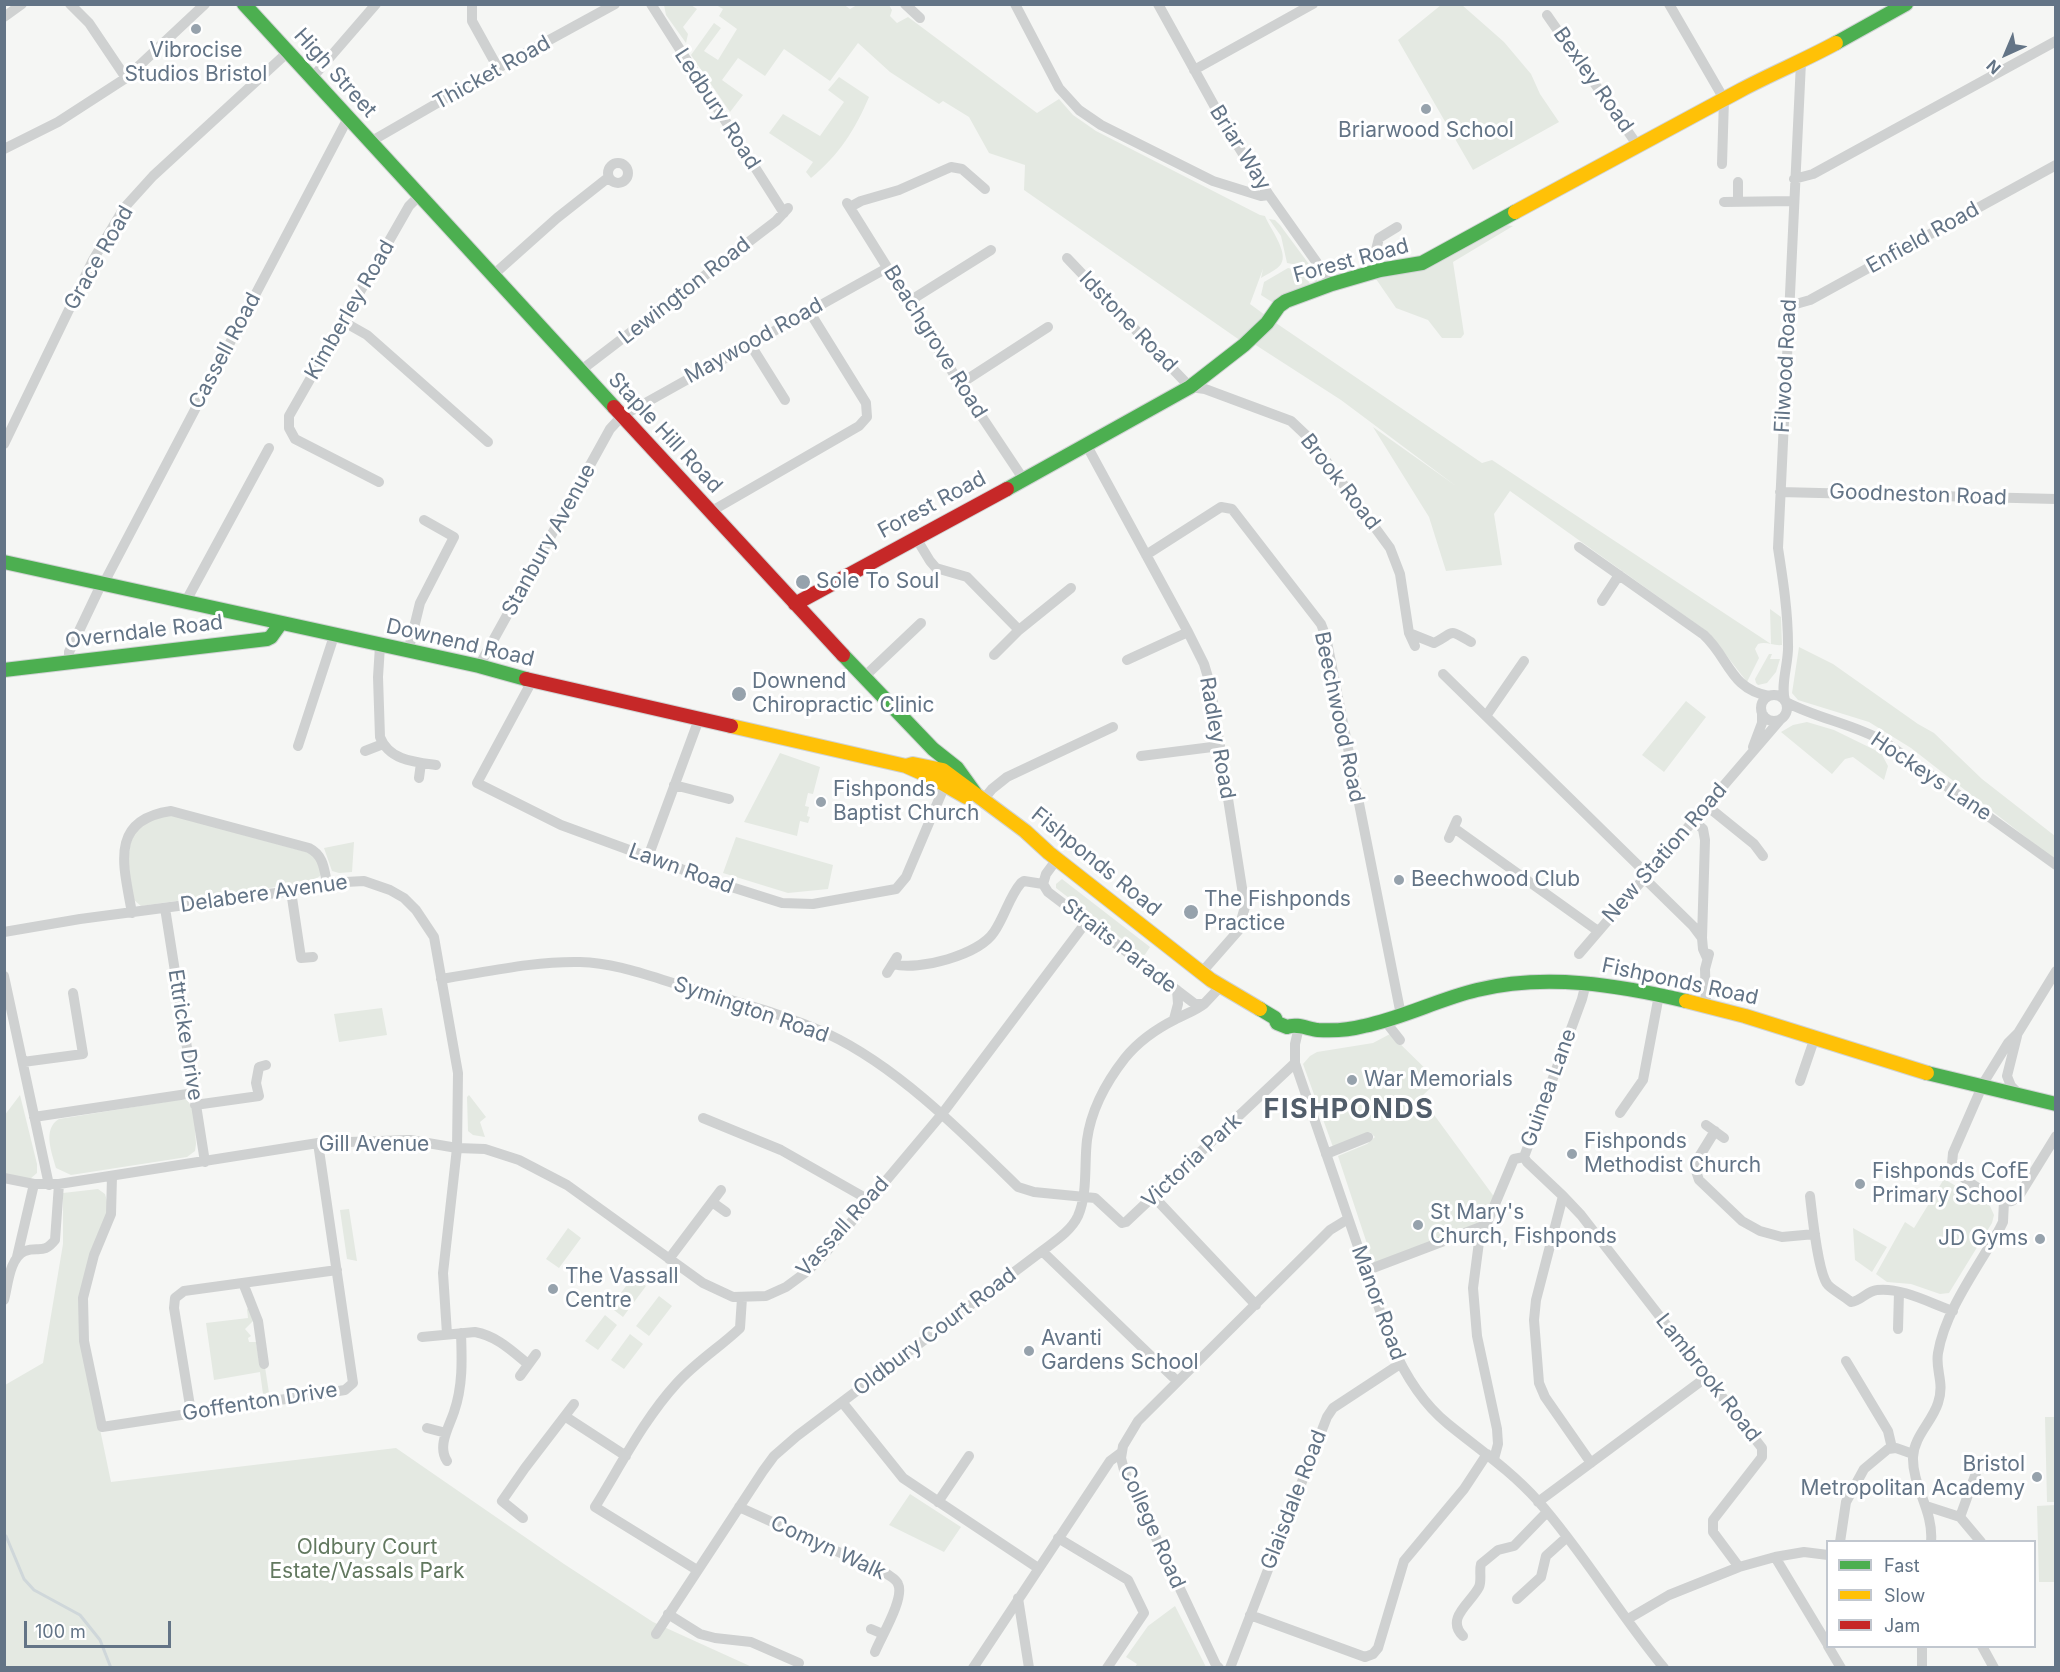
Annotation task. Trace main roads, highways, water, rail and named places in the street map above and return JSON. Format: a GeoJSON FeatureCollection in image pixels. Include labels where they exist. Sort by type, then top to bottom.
{"type":"FeatureCollection","features":[{"type":"Feature","properties":{"kind":"main road","name":"High Street"},"geometry":{"type":"LineString","coordinates":[[244,4],[370,142]]}},
{"type":"Feature","properties":{"kind":"main road","name":"Forest Road"},"geometry":{"type":"LineString","coordinates":[[795,604],[1087,446],[1190,387],[1244,345],[1267,323],[1279,306],[1308,292],[1332,284],[1380,270],[1422,263],[1724,99],[1781,69],[1801,62],[1906,4]]}},
{"type":"Feature","properties":{"kind":"main road","name":"Staple Hill Road"},"geometry":{"type":"LineString","coordinates":[[370,142],[795,604],[933,749],[946,757],[968,778],[979,797]]}},
{"type":"Feature","properties":{"kind":"main road","name":"Downend Road"},"geometry":{"type":"LineString","coordinates":[[4,562],[479,666],[532,681],[906,766],[945,785]]}},
{"type":"Feature","properties":{"kind":"main road","name":"Overndale Road"},"geometry":{"type":"LineString","coordinates":[[4,670],[267,639],[272,637],[281,624]]}},
{"type":"Feature","properties":{"kind":"main road","name":"Staple Hill Road"},"geometry":{"type":"LineString","coordinates":[[933,749],[943,770]]}},
{"type":"Feature","properties":{"kind":"main road","name":"Downend Road"},"geometry":{"type":"LineString","coordinates":[[906,766],[913,764],[943,770]]}},
{"type":"Feature","properties":{"kind":"main road","name":"Fishponds Road"},"geometry":{"type":"LineString","coordinates":[[943,770],[1025,831],[1057,859],[1220,987],[1275,1018],[1277,1023],[1285,1027],[1296,1026],[1330,1032],[1385,1021],[1478,990],[1538,981],[1586,983],[1659,995],[1706,1006],[1815,1037],[1924,1072],[2055,1104]]}},
{"type":"Feature","properties":{"kind":"main road","name":"Fishponds Road"},"geometry":{"type":"LineString","coordinates":[[945,785],[967,797],[979,797]]}},
{"type":"Feature","properties":{"kind":"waterway"},"geometry":{"type":"LineString","coordinates":[[6,1536],[24,1579],[34,1590],[80,1615],[100,1640],[111,1668]]}},
{"type":"Feature","properties":{"kind":"place","name":"Vibrocise Studios Bristol"},"geometry":{"type":"Point","coordinates":[196,29]}},
{"type":"Feature","properties":{"kind":"place","name":"Briarwood School"},"geometry":{"type":"Point","coordinates":[1426,109]}},
{"type":"Feature","properties":{"kind":"place","name":"Sole To Soul"},"geometry":{"type":"Point","coordinates":[803,582]}},
{"type":"Feature","properties":{"kind":"place","name":"Downend Chiropractic Clinic"},"geometry":{"type":"Point","coordinates":[739,694]}},
{"type":"Feature","properties":{"kind":"place","name":"Fishponds Baptist Church"},"geometry":{"type":"Point","coordinates":[821,802]}},
{"type":"Feature","properties":{"kind":"place","name":"Beechwood Club"},"geometry":{"type":"Point","coordinates":[1399,880]}},
{"type":"Feature","properties":{"kind":"place","name":"The Fishponds Practice"},"geometry":{"type":"Point","coordinates":[1191,912]}},
{"type":"Feature","properties":{"kind":"place","name":"War Memorials"},"geometry":{"type":"Point","coordinates":[1352,1080]}},
{"type":"Feature","properties":{"kind":"place","name":"Fishponds Methodist Church"},"geometry":{"type":"Point","coordinates":[1572,1154]}},
{"type":"Feature","properties":{"kind":"place","name":"Fishponds CofE Primary School"},"geometry":{"type":"Point","coordinates":[1860,1184]}},
{"type":"Feature","properties":{"kind":"place","name":"St Mary's Church, Fishponds"},"geometry":{"type":"Point","coordinates":[1418,1225]}},
{"type":"Feature","properties":{"kind":"place","name":"JD Gyms"},"geometry":{"type":"Point","coordinates":[2040,1239]}},
{"type":"Feature","properties":{"kind":"place","name":"The Vassall Centre"},"geometry":{"type":"Point","coordinates":[553,1289]}},
{"type":"Feature","properties":{"kind":"place","name":"Avanti Gardens School"},"geometry":{"type":"Point","coordinates":[1029,1351]}},
{"type":"Feature","properties":{"kind":"place","name":"Bristol Metropolitan Academy"},"geometry":{"type":"Point","coordinates":[2037,1477]}},
{"type":"Feature","properties":{"kind":"district","name":"FISHPONDS"},"geometry":{"type":"Point","coordinates":[1349,1110]}},
{"type":"Feature","properties":{"kind":"park label","name":"Oldbury Court Estate/Vassals Park"},"geometry":{"type":"Point","coordinates":[367,1560]}}]}
